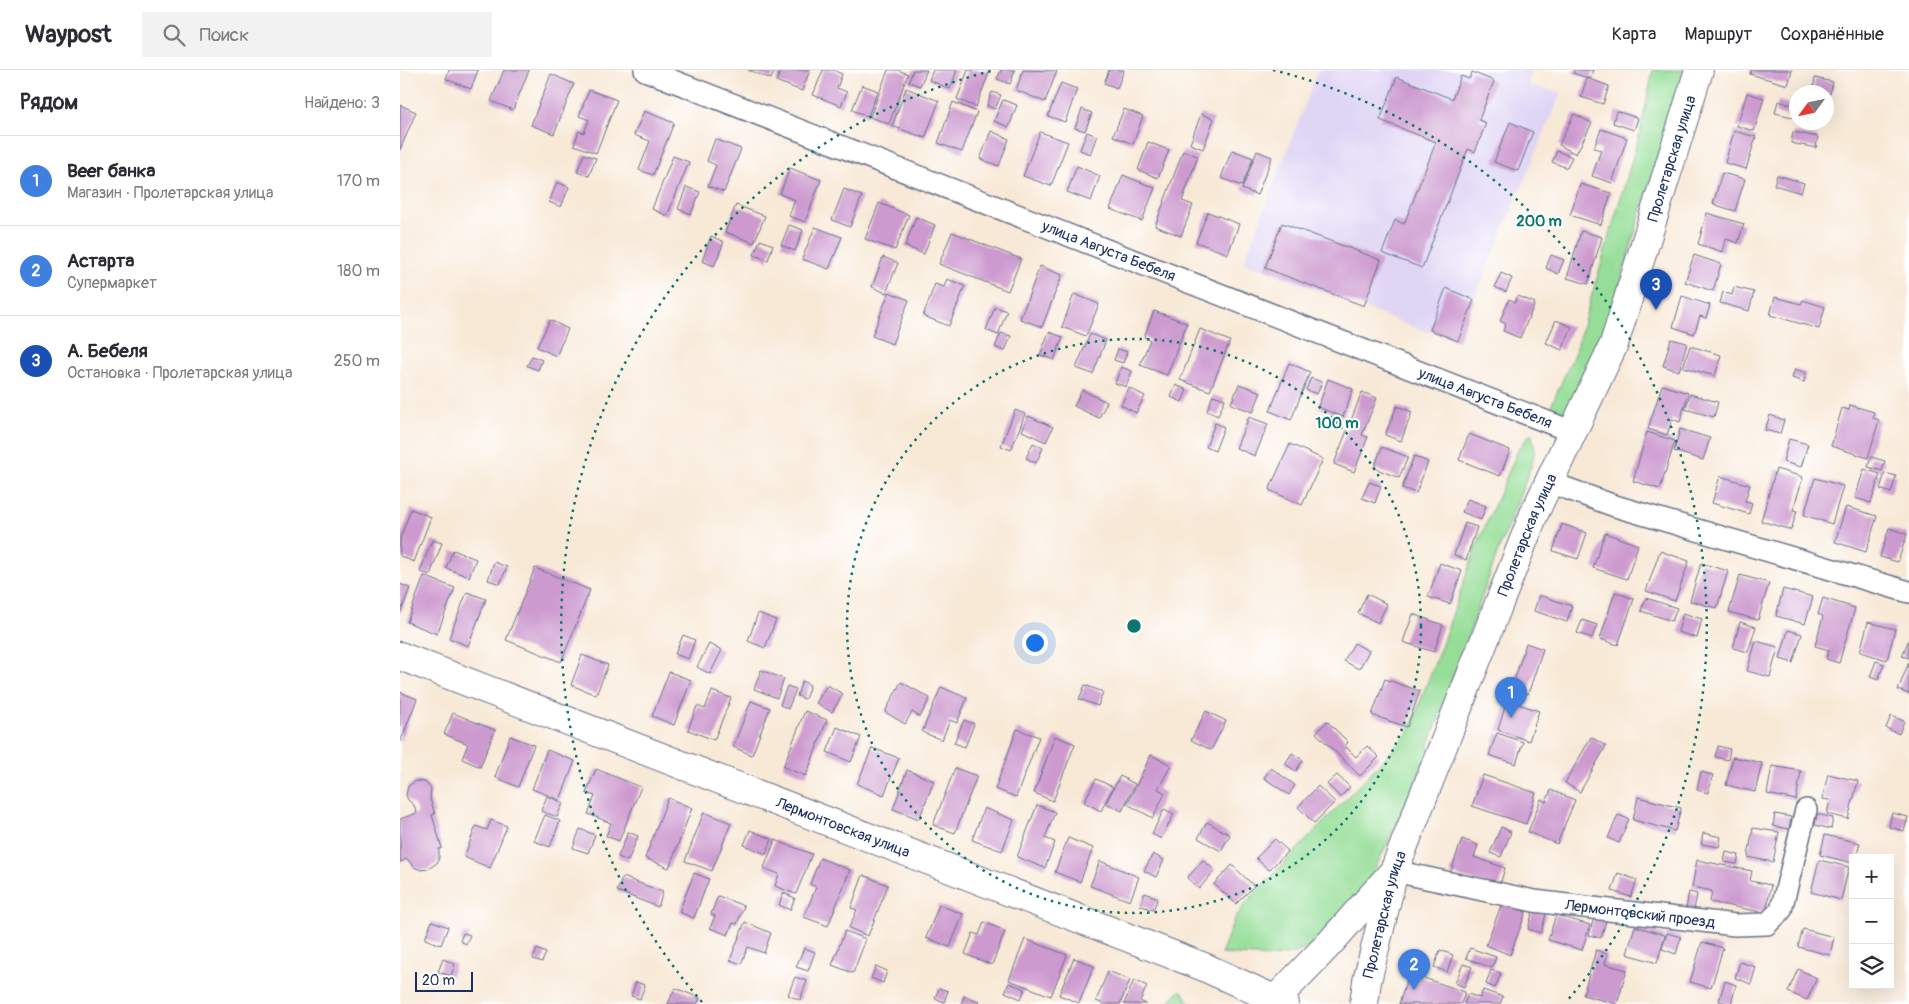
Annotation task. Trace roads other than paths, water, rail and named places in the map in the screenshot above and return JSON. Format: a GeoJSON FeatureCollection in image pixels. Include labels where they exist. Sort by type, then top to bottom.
{"type":"FeatureCollection","features":[{"type":"Feature","properties":{"kind":"main road","name":"Пролетарская улица"},"geometry":{"type":"LineString","coordinates":[[1364,1004],[1367,981],[1394,871],[1534,514],[1614,344],[1699,70]]}},
{"type":"Feature","properties":{"kind":"main road","name":"Лермонтовская улица"},"geometry":{"type":"LineString","coordinates":[[400,656],[1204,967],[1277,1003]]}},
{"type":"Feature","properties":{"kind":"main road"},"geometry":{"type":"LineString","coordinates":[[1277,1003],[1394,871]]}},
{"type":"Feature","properties":{"kind":"street","name":"улица Августа Бебеля"},"geometry":{"type":"LineString","coordinates":[[645,70],[1573,432]]}},
{"type":"Feature","properties":{"kind":"street"},"geometry":{"type":"LineString","coordinates":[[1549,482],[1615,506],[1909,592]]}},
{"type":"Feature","properties":{"kind":"street","name":"Лермонтовский проезд"},"geometry":{"type":"LineString","coordinates":[[1394,871],[1534,901],[1735,925],[1767,924],[1781,910],[1806,810]]}},
{"type":"Feature","properties":{"kind":"place","name":"А. Бебеля"},"geometry":{"type":"Point","coordinates":[1656,310]}},
{"type":"Feature","properties":{"kind":"place","name":"Beer банка"},"geometry":{"type":"Point","coordinates":[1511,718]}},
{"type":"Feature","properties":{"kind":"place","name":"Астарта"},"geometry":{"type":"Point","coordinates":[1414,990]}}]}
